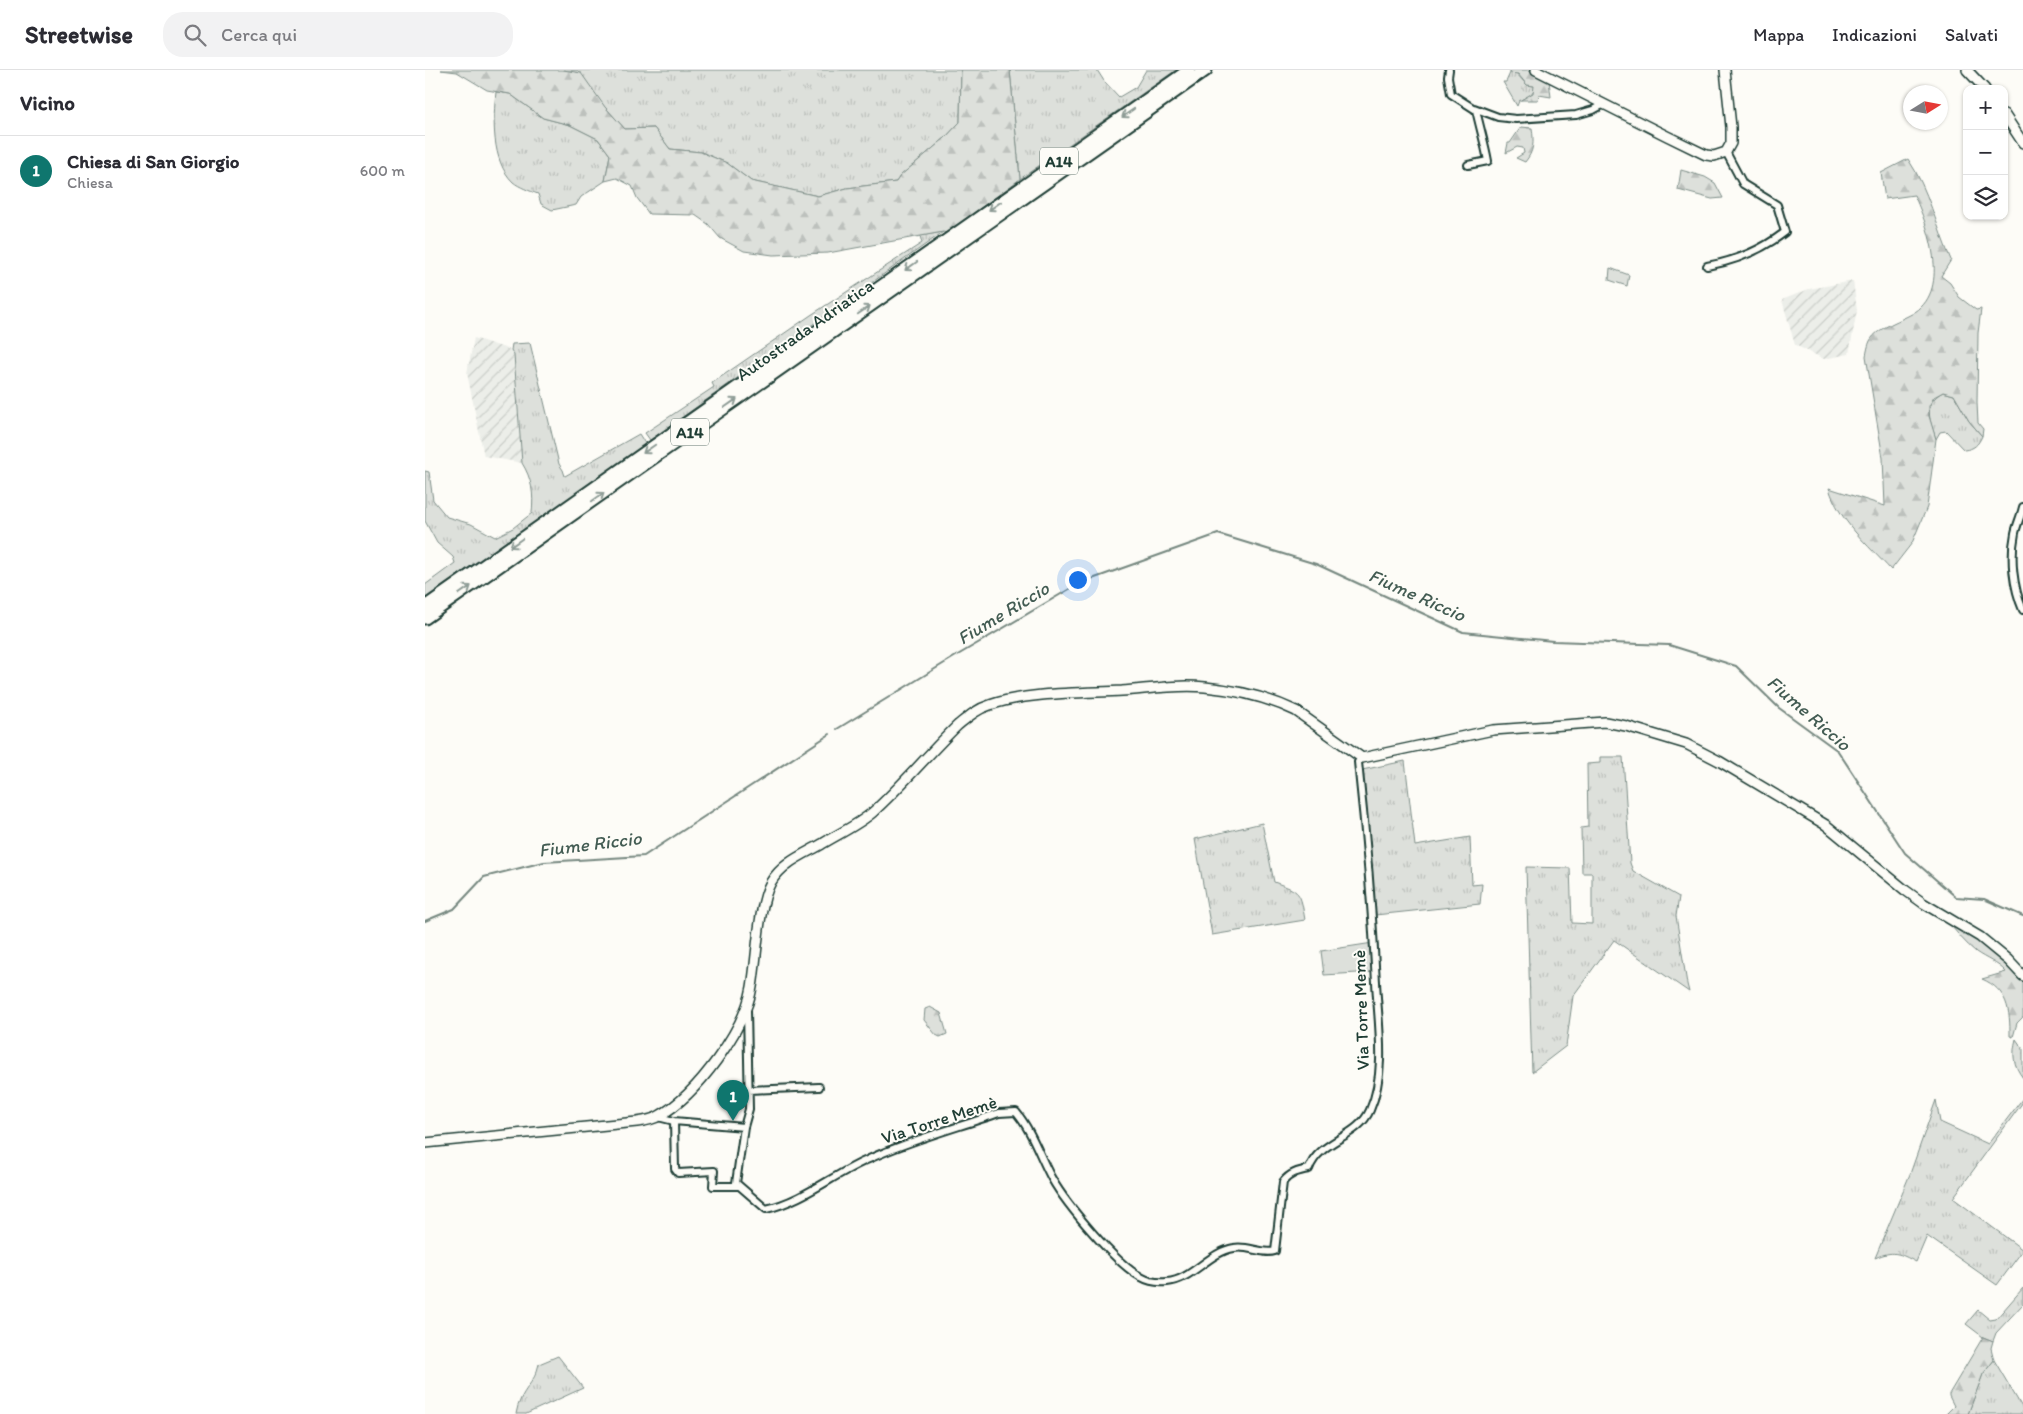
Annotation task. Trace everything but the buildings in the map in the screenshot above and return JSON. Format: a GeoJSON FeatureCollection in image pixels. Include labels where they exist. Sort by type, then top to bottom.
{"type":"FeatureCollection","features":[{"type":"Feature","properties":{"kind":"highway","name":"Autostrada Adriatica"},"geometry":{"type":"LineString","coordinates":[[1171,89],[1189,70]]}},
{"type":"Feature","properties":{"kind":"highway","name":"Autostrada Adriatica"},"geometry":{"type":"LineString","coordinates":[[425,618],[1171,89],[1206,70]]}},
{"type":"Feature","properties":{"kind":"highway","name":"Autostrada Adriatica"},"geometry":{"type":"LineString","coordinates":[[425,607],[953,242]]}},
{"type":"Feature","properties":{"kind":"street"},"geometry":{"type":"LineString","coordinates":[[1449,70],[1447,77],[1451,94],[1474,108],[1506,119],[1575,115],[1593,110],[1604,104]]}},
{"type":"Feature","properties":{"kind":"street"},"geometry":{"type":"LineString","coordinates":[[1537,70],[1706,155],[1714,156],[1726,152],[1731,143],[1725,70]]}},
{"type":"Feature","properties":{"kind":"street"},"geometry":{"type":"LineString","coordinates":[[1967,70],[1981,85]]}},
{"type":"Feature","properties":{"kind":"street"},"geometry":{"type":"LineString","coordinates":[[1468,165],[1488,161],[1477,113],[1474,108]]}},
{"type":"Feature","properties":{"kind":"street"},"geometry":{"type":"LineString","coordinates":[[2008,120],[2023,143]]}},
{"type":"Feature","properties":{"kind":"street"},"geometry":{"type":"LineString","coordinates":[[1707,266],[1729,262],[1776,239],[1785,232],[1777,204],[1743,184],[1726,152]]}},
{"type":"Feature","properties":{"kind":"street"},"geometry":{"type":"LineString","coordinates":[[2023,507],[2015,530],[2013,549],[2018,593],[2023,610]]}},
{"type":"Feature","properties":{"kind":"street"},"geometry":{"type":"LineString","coordinates":[[425,1143],[637,1122],[658,1116],[690,1092],[713,1066],[729,1042],[747,1007],[752,987],[766,893],[778,872],[795,859],[872,812],[958,725],[985,707],[1016,699],[1185,687],[1221,689],[1246,694],[1296,711],[1362,758],[1486,731],[1605,722],[1626,726],[1687,744],[1719,760],[1826,825],[1923,903],[1980,936],[2023,976]]}},
{"type":"Feature","properties":{"kind":"street","name":"Via Torre Memè"},"geometry":{"type":"LineString","coordinates":[[739,1186],[766,1209],[780,1206],[870,1158],[999,1113],[1016,1112],[1024,1121],[1053,1180],[1074,1210],[1128,1268],[1141,1277],[1155,1281],[1175,1280],[1188,1274],[1209,1259],[1234,1248],[1247,1247],[1269,1253],[1275,1252],[1283,1182],[1289,1175],[1300,1170],[1309,1169],[1313,1159],[1321,1150],[1342,1139],[1364,1122],[1371,1109],[1376,1086],[1379,1066],[1379,1041],[1373,910],[1358,762],[1362,758]]}},
{"type":"Feature","properties":{"kind":"street"},"geometry":{"type":"LineString","coordinates":[[674,1121],[675,1169],[678,1173],[714,1171],[713,1186],[739,1186],[737,1183],[744,1127],[749,1109],[747,1007]]}},
{"type":"Feature","properties":{"kind":"street"},"geometry":{"type":"LineString","coordinates":[[749,1090],[819,1087]]}},
{"type":"Feature","properties":{"kind":"street"},"geometry":{"type":"LineString","coordinates":[[658,1116],[674,1121],[744,1127]]}},
{"type":"Feature","properties":{"kind":"shaded area"},"geometry":{"type":"Polygon","coordinates":[[[1853,281],[1857,310],[1849,354],[1824,359],[1795,345],[1782,300],[1809,289],[1853,281]]]}},
{"type":"Feature","properties":{"kind":"shaded area"},"geometry":{"type":"Polygon","coordinates":[[[474,338],[511,350],[514,355],[522,463],[484,456],[467,373],[474,338]]]}},
{"type":"Feature","properties":{"kind":"green space"},"geometry":{"type":"Polygon","coordinates":[[[441,70],[563,70],[581,73],[605,107],[625,129],[654,128],[670,149],[701,152],[727,163],[751,181],[818,196],[847,188],[896,182],[900,176],[945,138],[960,122],[961,70],[1010,70],[1020,179],[947,233],[943,232],[828,253],[773,255],[744,251],[720,238],[708,224],[695,215],[649,214],[637,198],[632,186],[617,178],[605,181],[610,155],[598,139],[570,125],[543,118],[510,94],[487,90],[457,72],[441,70]]]}},
{"type":"Feature","properties":{"kind":"green space"},"geometry":{"type":"Polygon","coordinates":[[[563,70],[961,70],[960,122],[945,138],[900,176],[896,182],[847,188],[818,196],[751,181],[727,163],[701,152],[670,149],[654,128],[625,129],[605,107],[563,70]]]}},
{"type":"Feature","properties":{"kind":"green space"},"geometry":{"type":"Polygon","coordinates":[[[1010,70],[1097,70],[1104,81],[1119,97],[1136,87],[1146,70],[1176,70],[1020,179],[1010,70]]]}},
{"type":"Feature","properties":{"kind":"green space"},"geometry":{"type":"Polygon","coordinates":[[[1510,70],[1529,70],[1549,81],[1551,97],[1539,95],[1538,100],[1521,100],[1533,93],[1534,86],[1527,85],[1518,74],[1510,73],[1510,70]]]}},
{"type":"Feature","properties":{"kind":"green space"},"geometry":{"type":"Polygon","coordinates":[[[1515,72],[1527,85],[1534,86],[1535,89],[1530,95],[1519,101],[1517,106],[1503,82],[1506,82],[1510,73],[1515,72]]]}},
{"type":"Feature","properties":{"kind":"green space"},"geometry":{"type":"Polygon","coordinates":[[[496,92],[510,94],[543,118],[570,125],[598,139],[610,155],[605,181],[581,197],[576,205],[552,210],[541,204],[538,194],[513,182],[506,173],[497,151],[494,127],[496,92]]]}},
{"type":"Feature","properties":{"kind":"green space"},"geometry":{"type":"Polygon","coordinates":[[[1521,127],[1532,128],[1533,133],[1532,150],[1525,162],[1516,158],[1524,153],[1523,148],[1517,147],[1506,153],[1508,143],[1510,143],[1521,127]]]}},
{"type":"Feature","properties":{"kind":"green space"},"geometry":{"type":"Polygon","coordinates":[[[1908,159],[1927,196],[1951,260],[1941,276],[1950,283],[1959,297],[1976,310],[1981,309],[1978,333],[1977,403],[1978,423],[1983,429],[1982,436],[1969,421],[1954,395],[1943,392],[1934,397],[1929,406],[1929,416],[1936,439],[1927,507],[1912,543],[1891,570],[1847,522],[1829,488],[1885,506],[1883,458],[1866,356],[1867,350],[1873,336],[1915,312],[1926,301],[1932,288],[1934,273],[1930,239],[1914,195],[1885,199],[1881,173],[1908,159]]]}},
{"type":"Feature","properties":{"kind":"green space"},"geometry":{"type":"Polygon","coordinates":[[[1681,170],[1705,177],[1715,183],[1723,198],[1712,199],[1678,190],[1681,170]]]}},
{"type":"Feature","properties":{"kind":"green space"},"geometry":{"type":"Polygon","coordinates":[[[943,232],[650,440],[645,433],[714,387],[712,383],[811,315],[922,243],[920,236],[943,232]]]}},
{"type":"Feature","properties":{"kind":"green space"},"geometry":{"type":"Polygon","coordinates":[[[1610,268],[1629,275],[1627,286],[1609,280],[1610,268]]]}},
{"type":"Feature","properties":{"kind":"green space"},"geometry":{"type":"Polygon","coordinates":[[[530,343],[559,464],[565,476],[639,434],[646,445],[425,602],[425,585],[455,563],[453,557],[437,543],[425,521],[425,471],[429,472],[433,500],[447,517],[471,524],[495,537],[513,528],[532,513],[533,499],[531,487],[522,463],[514,355],[511,350],[512,344],[530,343]]]}},
{"type":"Feature","properties":{"kind":"green space"},"geometry":{"type":"Polygon","coordinates":[[[1943,392],[1954,395],[1969,421],[1982,436],[1973,448],[1964,450],[1946,431],[1940,432],[1936,439],[1929,413],[1932,401],[1943,392]]]}},
{"type":"Feature","properties":{"kind":"green space"},"geometry":{"type":"Polygon","coordinates":[[[1600,757],[1623,757],[1630,863],[1633,871],[1679,897],[1676,916],[1689,992],[1614,940],[1573,996],[1566,1046],[1532,1072],[1526,867],[1570,868],[1572,923],[1592,924],[1592,873],[1582,873],[1581,828],[1588,827],[1587,764],[1600,763],[1600,757]]]}},
{"type":"Feature","properties":{"kind":"green space"},"geometry":{"type":"Polygon","coordinates":[[[1405,761],[1415,846],[1470,837],[1472,885],[1482,884],[1480,904],[1375,915],[1362,770],[1405,761]]]}},
{"type":"Feature","properties":{"kind":"green space"},"geometry":{"type":"Polygon","coordinates":[[[1262,823],[1274,882],[1290,888],[1298,894],[1302,903],[1305,920],[1212,935],[1195,839],[1262,823]]]}},
{"type":"Feature","properties":{"kind":"green space"},"geometry":{"type":"Polygon","coordinates":[[[1948,922],[1977,938],[2023,979],[2023,1017],[2017,1023],[2013,1037],[2010,1036],[2006,1002],[1997,989],[1982,979],[2006,972],[1972,949],[1948,922]]]}},
{"type":"Feature","properties":{"kind":"green space"},"geometry":{"type":"Polygon","coordinates":[[[1373,943],[1374,972],[1324,975],[1321,951],[1373,943]]]}},
{"type":"Feature","properties":{"kind":"green space"},"geometry":{"type":"Polygon","coordinates":[[[930,1007],[941,1013],[947,1034],[940,1037],[936,1035],[924,1020],[925,1009],[930,1007]]]}},
{"type":"Feature","properties":{"kind":"green space"},"geometry":{"type":"Polygon","coordinates":[[[2016,1039],[2023,1049],[2023,1078],[2017,1069],[2014,1059],[2016,1039]]]}},
{"type":"Feature","properties":{"kind":"green space"},"geometry":{"type":"Polygon","coordinates":[[[2023,1098],[2023,1102],[1953,1198],[2023,1250],[1997,1285],[1927,1236],[1916,1262],[1905,1256],[1891,1253],[1875,1258],[1910,1174],[1936,1100],[1940,1122],[1988,1144],[2023,1098]]]}},
{"type":"Feature","properties":{"kind":"green space"},"geometry":{"type":"Polygon","coordinates":[[[2023,1288],[2023,1304],[1996,1333],[1993,1341],[1983,1337],[1966,1324],[1978,1310],[1990,1320],[1996,1319],[2023,1288]]]}},
{"type":"Feature","properties":{"kind":"green space"},"geometry":{"type":"Polygon","coordinates":[[[1983,1337],[1993,1341],[1991,1348],[1994,1360],[1983,1374],[1968,1414],[1946,1414],[1954,1406],[1949,1394],[1983,1337]]]}},
{"type":"Feature","properties":{"kind":"green space"},"geometry":{"type":"Polygon","coordinates":[[[558,1356],[583,1388],[526,1414],[516,1414],[521,1399],[539,1364],[558,1356]]]}},
{"type":"Feature","properties":{"kind":"green space"},"geometry":{"type":"Polygon","coordinates":[[[1994,1360],[2023,1409],[2023,1414],[1968,1414],[1983,1374],[1994,1360]]]}},
{"type":"Feature","properties":{"kind":"waterway","name":"Fiume Riccio"},"geometry":{"type":"LineString","coordinates":[[837,729],[1078,584],[1218,534],[1316,564],[1463,632],[1553,641],[1669,645],[1736,666],[1779,708],[1838,751],[1905,853],[1956,897],[1984,899],[2023,916]]}},
{"type":"Feature","properties":{"kind":"waterway","name":"Fiume Riccio"},"geometry":{"type":"LineString","coordinates":[[425,921],[454,909],[484,877],[544,862],[644,856],[830,734]]}},
{"type":"Feature","properties":{"kind":"place","name":"Chiesa di San Giorgio"},"geometry":{"type":"Point","coordinates":[733,1121]}}]}
